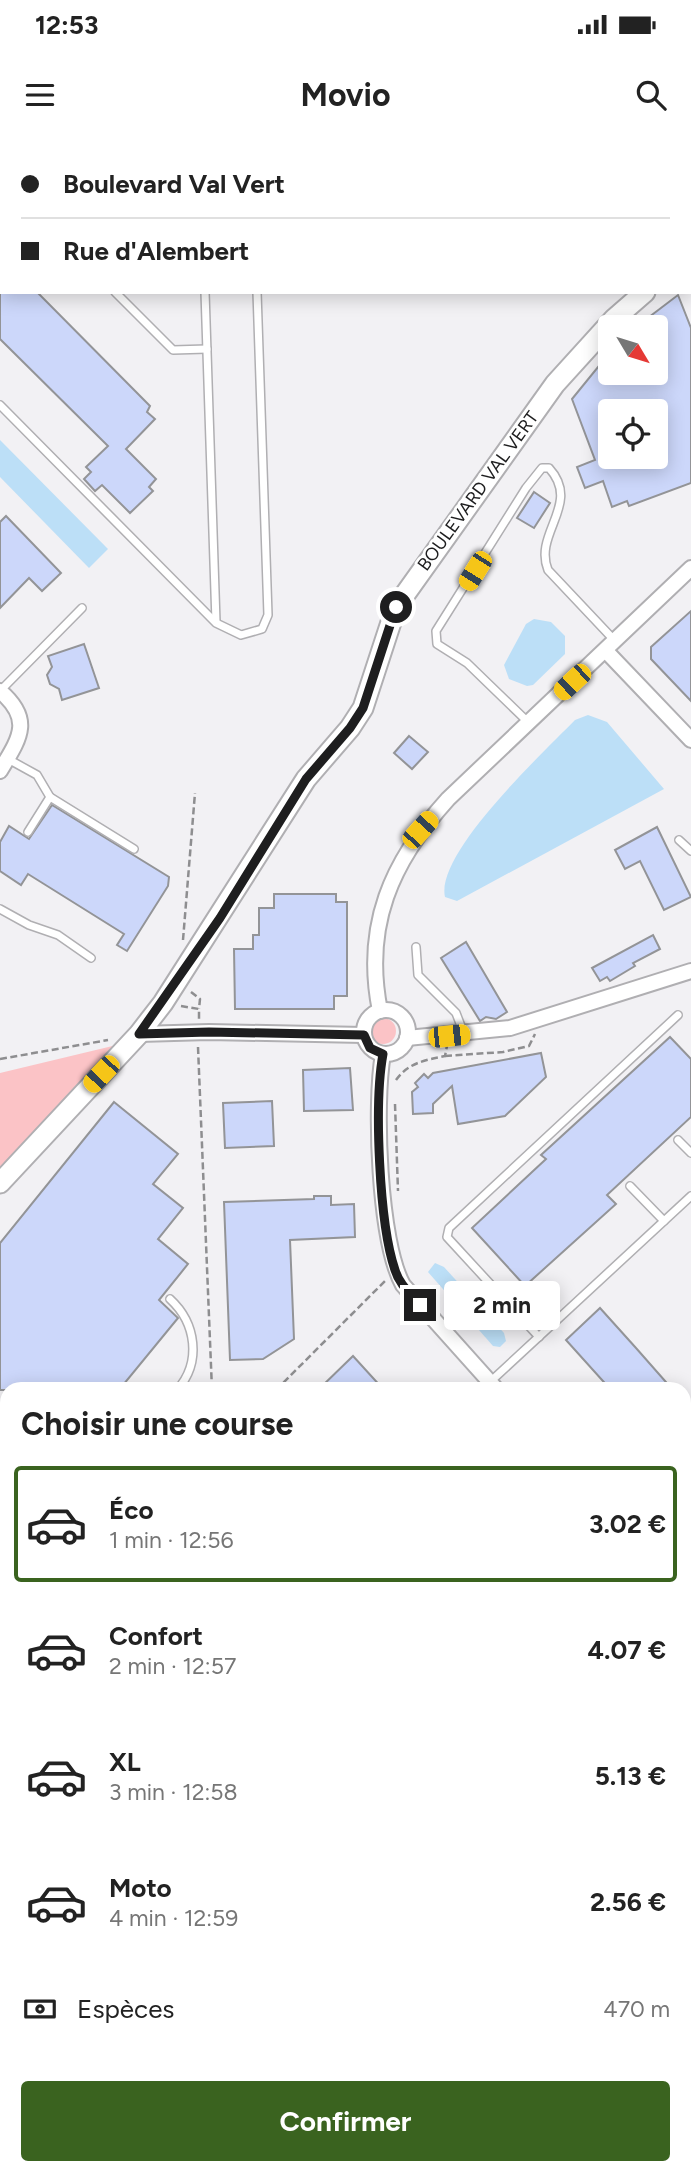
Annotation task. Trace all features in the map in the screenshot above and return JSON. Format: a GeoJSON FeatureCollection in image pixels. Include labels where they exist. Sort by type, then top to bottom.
{"type":"FeatureCollection","features":[{"type":"Feature","properties":{"kind":"street","name":"BOULEVARD VAL VERT"},"geometry":{"type":"LineString","coordinates":[[0,1183],[139,1034],[177,982],[306,779],[350,728],[363,708],[396,607],[555,384],[614,319],[643,294]]}},
{"type":"Feature","properties":{"kind":"street"},"geometry":{"type":"LineString","coordinates":[[380,1011],[373,973],[380,914],[399,865],[420,830],[448,799],[691,568]]}},
{"type":"Feature","properties":{"kind":"street"},"geometry":{"type":"LineString","coordinates":[[611,646],[691,740]]}},
{"type":"Feature","properties":{"kind":"street"},"geometry":{"type":"LineString","coordinates":[[0,691],[17,710],[21,722],[21,736],[4,764]]}},
{"type":"Feature","properties":{"kind":"street"},"geometry":{"type":"LineString","coordinates":[[407,1038],[464,1035],[541,1020],[691,971]]}},
{"type":"Feature","properties":{"kind":"street"},"geometry":{"type":"LineString","coordinates":[[388,1010],[401,1016],[408,1028],[407,1038],[397,1052],[383,1054],[370,1048],[364,1035],[366,1022],[380,1011],[388,1010]]}},
{"type":"Feature","properties":{"kind":"street"},"geometry":{"type":"LineString","coordinates":[[139,1034],[198,1032],[364,1035]]}},
{"type":"Feature","properties":{"kind":"street"},"geometry":{"type":"LineString","coordinates":[[383,1054],[378,1083],[385,1225],[395,1271],[403,1285],[489,1382]]}},
{"type":"Feature","properties":{"kind":"lane"},"geometry":{"type":"LineString","coordinates":[[117,294],[173,350],[207,349]]}},
{"type":"Feature","properties":{"kind":"lane"},"geometry":{"type":"LineString","coordinates":[[205,294],[216,623]]}},
{"type":"Feature","properties":{"kind":"lane"},"geometry":{"type":"LineString","coordinates":[[0,405],[216,623],[241,635],[262,629],[268,615],[257,294]]}},
{"type":"Feature","properties":{"kind":"lane"},"geometry":{"type":"LineString","coordinates":[[529,723],[467,663],[437,644],[436,631],[526,488],[542,468],[550,468],[559,479],[562,494],[543,558],[548,570],[611,646]]}},
{"type":"Feature","properties":{"kind":"lane"},"geometry":{"type":"LineString","coordinates":[[0,691],[82,608]]}},
{"type":"Feature","properties":{"kind":"lane"},"geometry":{"type":"LineString","coordinates":[[4,764],[37,775],[50,797],[134,849]]}},
{"type":"Feature","properties":{"kind":"lane"},"geometry":{"type":"LineString","coordinates":[[28,832],[50,797]]}},
{"type":"Feature","properties":{"kind":"lane"},"geometry":{"type":"LineString","coordinates":[[679,840],[691,851]]}},
{"type":"Feature","properties":{"kind":"lane"},"geometry":{"type":"LineString","coordinates":[[0,909],[29,925],[58,934],[91,958]]}},
{"type":"Feature","properties":{"kind":"lane"},"geometry":{"type":"LineString","coordinates":[[416,947],[418,975],[456,1013],[464,1035]]}},
{"type":"Feature","properties":{"kind":"lane"},"geometry":{"type":"LineString","coordinates":[[539,1337],[447,1237],[449,1228],[678,1015]]}},
{"type":"Feature","properties":{"kind":"lane"},"geometry":{"type":"LineString","coordinates":[[678,1140],[691,1153]]}},
{"type":"Feature","properties":{"kind":"lane"},"geometry":{"type":"LineString","coordinates":[[630,1185],[664,1221]]}},
{"type":"Feature","properties":{"kind":"lane"},"geometry":{"type":"LineString","coordinates":[[497,1382],[539,1337],[691,1196]]}},
{"type":"Feature","properties":{"kind":"lane"},"geometry":{"type":"LineString","coordinates":[[170,1299],[185,1313],[192,1330],[194,1348],[184,1382]]}},
{"type":"Feature","properties":{"kind":"path"},"geometry":{"type":"LineString","coordinates":[[183,941],[195,793]]}},
{"type":"Feature","properties":{"kind":"path"},"geometry":{"type":"LineString","coordinates":[[177,982],[200,999],[199,1009]]}},
{"type":"Feature","properties":{"kind":"path"},"geometry":{"type":"LineString","coordinates":[[445,1056],[503,1052],[529,1046],[541,1020]]}},
{"type":"Feature","properties":{"kind":"path"},"geometry":{"type":"LineString","coordinates":[[198,1032],[212,1382]]}},
{"type":"Feature","properties":{"kind":"path"},"geometry":{"type":"LineString","coordinates":[[0,1059],[112,1040]]}},
{"type":"Feature","properties":{"kind":"shaded area"},"geometry":{"type":"Polygon","coordinates":[[[383,1018],[392,1022],[396,1031],[392,1040],[383,1044],[374,1040],[370,1031],[374,1022],[383,1018]]]}},
{"type":"Feature","properties":{"kind":"shaded area"},"geometry":{"type":"Polygon","coordinates":[[[125,1043],[0,1168],[0,1073],[125,1043]]]}},
{"type":"Feature","properties":{"kind":"water"},"geometry":{"type":"Polygon","coordinates":[[[0,440],[108,549],[89,568],[0,477],[0,440]]]}},
{"type":"Feature","properties":{"kind":"water"},"geometry":{"type":"Polygon","coordinates":[[[534,619],[551,622],[565,636],[565,654],[533,685],[527,686],[509,679],[504,665],[526,624],[534,619]]]}},
{"type":"Feature","properties":{"kind":"water"},"geometry":{"type":"Polygon","coordinates":[[[588,715],[607,722],[664,789],[457,901],[445,897],[446,878],[473,830],[517,779],[575,720],[588,715]]]}},
{"type":"Feature","properties":{"kind":"water"},"geometry":{"type":"Polygon","coordinates":[[[435,1263],[444,1267],[504,1333],[506,1341],[500,1347],[493,1346],[428,1272],[435,1263]]]}},
{"type":"Feature","properties":{"kind":"building"},"geometry":{"type":"Polygon","coordinates":[[[0,294],[39,294],[150,406],[147,412],[155,419],[126,449],[156,479],[149,487],[153,491],[130,513],[102,485],[95,491],[84,479],[91,472],[86,467],[108,446],[0,339],[0,294]]]}},
{"type":"Feature","properties":{"kind":"building"},"geometry":{"type":"Polygon","coordinates":[[[678,295],[691,328],[691,483],[629,506],[627,501],[612,507],[603,481],[585,488],[577,467],[595,460],[572,399],[598,367],[598,385],[668,385],[668,315],[652,315],[678,295]]]}},
{"type":"Feature","properties":{"kind":"building"},"geometry":{"type":"Polygon","coordinates":[[[534,492],[550,503],[534,528],[517,518],[534,492]]]}},
{"type":"Feature","properties":{"kind":"building"},"geometry":{"type":"Polygon","coordinates":[[[6,516],[61,573],[42,591],[29,578],[0,608],[0,522],[6,516]]]}},
{"type":"Feature","properties":{"kind":"building"},"geometry":{"type":"Polygon","coordinates":[[[691,611],[691,701],[651,659],[651,647],[691,611]]]}},
{"type":"Feature","properties":{"kind":"building"},"geometry":{"type":"Polygon","coordinates":[[[84,644],[99,688],[62,700],[59,689],[50,684],[47,675],[52,667],[48,656],[84,644]]]}},
{"type":"Feature","properties":{"kind":"building"},"geometry":{"type":"Polygon","coordinates":[[[409,736],[428,752],[412,769],[394,753],[409,736]]]}},
{"type":"Feature","properties":{"kind":"building"},"geometry":{"type":"Polygon","coordinates":[[[52,805],[169,877],[168,886],[127,951],[117,945],[124,934],[28,874],[21,885],[0,871],[0,842],[9,826],[29,839],[52,805]]]}},
{"type":"Feature","properties":{"kind":"building"},"geometry":{"type":"Polygon","coordinates":[[[657,827],[691,897],[664,910],[640,861],[625,869],[615,850],[657,827]]]}},
{"type":"Feature","properties":{"kind":"building"},"geometry":{"type":"Polygon","coordinates":[[[274,894],[336,894],[336,902],[347,902],[347,996],[334,996],[334,1009],[235,1009],[234,949],[253,949],[253,935],[259,935],[259,908],[274,908],[274,894]]]}},
{"type":"Feature","properties":{"kind":"building"},"geometry":{"type":"Polygon","coordinates":[[[653,935],[660,949],[633,963],[635,966],[610,981],[607,977],[600,981],[592,968],[653,935]]]}},
{"type":"Feature","properties":{"kind":"building"},"geometry":{"type":"Polygon","coordinates":[[[466,942],[507,1012],[496,1019],[486,1017],[480,1021],[441,958],[466,942]]]}},
{"type":"Feature","properties":{"kind":"building"},"geometry":{"type":"Polygon","coordinates":[[[670,1037],[691,1059],[691,1117],[607,1195],[616,1204],[525,1286],[472,1228],[546,1159],[541,1155],[670,1037]]]}},
{"type":"Feature","properties":{"kind":"building"},"geometry":{"type":"Polygon","coordinates":[[[541,1053],[546,1077],[505,1116],[458,1124],[452,1086],[433,1104],[433,1113],[413,1114],[412,1092],[418,1087],[415,1083],[424,1074],[428,1078],[433,1073],[541,1053]]]}},
{"type":"Feature","properties":{"kind":"building"},"geometry":{"type":"Polygon","coordinates":[[[350,1068],[353,1110],[304,1111],[303,1070],[350,1068]]]}},
{"type":"Feature","properties":{"kind":"building"},"geometry":{"type":"Polygon","coordinates":[[[272,1101],[274,1146],[225,1148],[223,1103],[272,1101]]]}},
{"type":"Feature","properties":{"kind":"building"},"geometry":{"type":"Polygon","coordinates":[[[114,1102],[178,1154],[153,1184],[183,1208],[158,1239],[188,1264],[159,1300],[178,1318],[126,1382],[0,1382],[0,1243],[114,1102]]]}},
{"type":"Feature","properties":{"kind":"building"},"geometry":{"type":"Polygon","coordinates":[[[314,1196],[331,1196],[331,1205],[354,1204],[355,1237],[290,1240],[294,1339],[263,1359],[230,1360],[224,1202],[314,1199],[314,1196]]]}},
{"type":"Feature","properties":{"kind":"building"},"geometry":{"type":"Polygon","coordinates":[[[600,1308],[666,1382],[604,1382],[566,1340],[600,1308]]]}},
{"type":"Feature","properties":{"kind":"building"},"geometry":{"type":"Polygon","coordinates":[[[353,1356],[377,1382],[326,1382],[353,1356]]]}},
{"type":"Feature","properties":{"kind":"route"},"geometry":{"type":"LineString","coordinates":[[396,607],[363,708],[350,728],[306,779],[220,918],[139,1034],[209,1032],[364,1035],[370,1048],[383,1054],[378,1083],[385,1225],[395,1271],[420,1305]]}}]}
